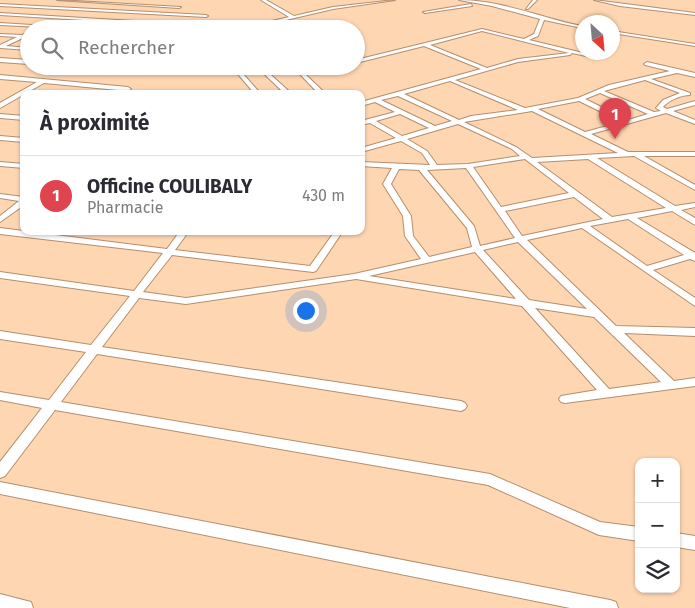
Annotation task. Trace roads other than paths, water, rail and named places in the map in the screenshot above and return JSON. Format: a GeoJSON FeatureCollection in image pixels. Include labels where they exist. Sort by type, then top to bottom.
{"type":"FeatureCollection","features":[{"type":"Feature","properties":{"kind":"street"},"geometry":{"type":"LineString","coordinates":[[0,5],[14,0]]}},
{"type":"Feature","properties":{"kind":"street"},"geometry":{"type":"LineString","coordinates":[[59,0],[179,7],[156,20]]}},
{"type":"Feature","properties":{"kind":"street"},"geometry":{"type":"LineString","coordinates":[[144,5],[170,0]]}},
{"type":"Feature","properties":{"kind":"street"},"geometry":{"type":"LineString","coordinates":[[262,0],[293,17]]}},
{"type":"Feature","properties":{"kind":"street"},"geometry":{"type":"LineString","coordinates":[[280,20],[341,7],[393,0]]}},
{"type":"Feature","properties":{"kind":"street"},"geometry":{"type":"LineString","coordinates":[[461,0],[484,2],[574,26]]}},
{"type":"Feature","properties":{"kind":"street"},"geometry":{"type":"LineString","coordinates":[[527,8],[535,0]]}},
{"type":"Feature","properties":{"kind":"street"},"geometry":{"type":"LineString","coordinates":[[596,0],[620,5],[695,14]]}},
{"type":"Feature","properties":{"kind":"street"},"geometry":{"type":"LineString","coordinates":[[58,20],[98,1]]}},
{"type":"Feature","properties":{"kind":"street"},"geometry":{"type":"LineString","coordinates":[[425,12],[484,2]]}},
{"type":"Feature","properties":{"kind":"street"},"geometry":{"type":"LineString","coordinates":[[0,5],[206,16]]}},
{"type":"Feature","properties":{"kind":"street"},"geometry":{"type":"LineString","coordinates":[[521,6],[574,26]]}},
{"type":"Feature","properties":{"kind":"street"},"geometry":{"type":"LineString","coordinates":[[0,14],[98,20]]}},
{"type":"Feature","properties":{"kind":"street"},"geometry":{"type":"LineString","coordinates":[[525,40],[536,36],[542,19]]}},
{"type":"Feature","properties":{"kind":"street"},"geometry":{"type":"LineString","coordinates":[[0,24],[20,26]]}},
{"type":"Feature","properties":{"kind":"street"},"geometry":{"type":"LineString","coordinates":[[365,60],[426,46],[482,30],[575,53]]}},
{"type":"Feature","properties":{"kind":"street"},"geometry":{"type":"LineString","coordinates":[[620,33],[695,45]]}},
{"type":"Feature","properties":{"kind":"street"},"geometry":{"type":"LineString","coordinates":[[0,35],[20,36]]}},
{"type":"Feature","properties":{"kind":"street"},"geometry":{"type":"LineString","coordinates":[[0,47],[20,37]]}},
{"type":"Feature","properties":{"kind":"street"},"geometry":{"type":"LineString","coordinates":[[426,46],[487,70]]}},
{"type":"Feature","properties":{"kind":"street"},"geometry":{"type":"LineString","coordinates":[[0,47],[20,48]]}},
{"type":"Feature","properties":{"kind":"street"},"geometry":{"type":"LineString","coordinates":[[365,103],[518,61],[575,53]]}},
{"type":"Feature","properties":{"kind":"street"},"geometry":{"type":"LineString","coordinates":[[0,60],[20,61]]}},
{"type":"Feature","properties":{"kind":"street"},"geometry":{"type":"LineString","coordinates":[[647,64],[695,75]]}},
{"type":"Feature","properties":{"kind":"street"},"geometry":{"type":"LineString","coordinates":[[365,149],[471,118],[529,110],[580,99],[622,83],[677,71]]}},
{"type":"Feature","properties":{"kind":"street"},"geometry":{"type":"LineString","coordinates":[[241,75],[254,90]]}},
{"type":"Feature","properties":{"kind":"street"},"geometry":{"type":"LineString","coordinates":[[268,75],[285,90]]}},
{"type":"Feature","properties":{"kind":"street"},"geometry":{"type":"LineString","coordinates":[[303,75],[320,90]]}},
{"type":"Feature","properties":{"kind":"street"},"geometry":{"type":"LineString","coordinates":[[0,77],[128,88]]}},
{"type":"Feature","properties":{"kind":"street"},"geometry":{"type":"LineString","coordinates":[[647,79],[695,96]]}},
{"type":"Feature","properties":{"kind":"street"},"geometry":{"type":"LineString","coordinates":[[451,80],[529,110],[631,154],[695,188]]}},
{"type":"Feature","properties":{"kind":"street"},"geometry":{"type":"LineString","coordinates":[[28,90],[43,81]]}},
{"type":"Feature","properties":{"kind":"street"},"geometry":{"type":"LineString","coordinates":[[600,91],[655,115]]}},
{"type":"Feature","properties":{"kind":"street"},"geometry":{"type":"LineString","coordinates":[[686,93],[665,101],[659,108],[695,122]]}},
{"type":"Feature","properties":{"kind":"street"},"geometry":{"type":"LineString","coordinates":[[0,106],[20,94]]}},
{"type":"Feature","properties":{"kind":"street"},"geometry":{"type":"LineString","coordinates":[[399,94],[514,148],[610,220]]}},
{"type":"Feature","properties":{"kind":"street"},"geometry":{"type":"LineString","coordinates":[[580,99],[626,121]]}},
{"type":"Feature","properties":{"kind":"street"},"geometry":{"type":"LineString","coordinates":[[376,100],[435,129]]}},
{"type":"Feature","properties":{"kind":"street"},"geometry":{"type":"LineString","coordinates":[[585,134],[695,103]]}},
{"type":"Feature","properties":{"kind":"street"},"geometry":{"type":"LineString","coordinates":[[365,122],[400,112]]}},
{"type":"Feature","properties":{"kind":"street"},"geometry":{"type":"LineString","coordinates":[[0,116],[20,118]]}},
{"type":"Feature","properties":{"kind":"street"},"geometry":{"type":"LineString","coordinates":[[370,120],[425,152],[436,168]]}},
{"type":"Feature","properties":{"kind":"street"},"geometry":{"type":"LineString","coordinates":[[0,138],[20,140]]}},
{"type":"Feature","properties":{"kind":"street"},"geometry":{"type":"LineString","coordinates":[[365,164],[436,168],[528,159],[631,154],[695,154]]}},
{"type":"Feature","properties":{"kind":"street"},"geometry":{"type":"LineString","coordinates":[[590,157],[695,222]]}},
{"type":"Feature","properties":{"kind":"street"},"geometry":{"type":"LineString","coordinates":[[0,164],[20,166]]}},
{"type":"Feature","properties":{"kind":"street"},"geometry":{"type":"LineString","coordinates":[[397,166],[387,184],[407,216],[409,236],[427,260]]}},
{"type":"Feature","properties":{"kind":"street"},"geometry":{"type":"LineString","coordinates":[[468,166],[520,239],[671,385]]}},
{"type":"Feature","properties":{"kind":"street"},"geometry":{"type":"LineString","coordinates":[[421,168],[471,228],[477,249],[606,394]]}},
{"type":"Feature","properties":{"kind":"street"},"geometry":{"type":"LineString","coordinates":[[500,210],[575,194]]}},
{"type":"Feature","properties":{"kind":"street"},"geometry":{"type":"LineString","coordinates":[[0,196],[20,199]]}},
{"type":"Feature","properties":{"kind":"street"},"geometry":{"type":"LineString","coordinates":[[0,220],[20,203]]}},
{"type":"Feature","properties":{"kind":"street"},"geometry":{"type":"LineString","coordinates":[[0,275],[186,301],[354,277],[583,225],[695,205]]}},
{"type":"Feature","properties":{"kind":"street"},"geometry":{"type":"LineString","coordinates":[[630,217],[693,256]]}},
{"type":"Feature","properties":{"kind":"street"},"geometry":{"type":"LineString","coordinates":[[583,225],[695,303]]}},
{"type":"Feature","properties":{"kind":"street"},"geometry":{"type":"LineString","coordinates":[[0,231],[20,233]]}},
{"type":"Feature","properties":{"kind":"street"},"geometry":{"type":"LineString","coordinates":[[32,235],[313,269]]}},
{"type":"Feature","properties":{"kind":"street"},"geometry":{"type":"LineString","coordinates":[[0,472],[182,235]]}},
{"type":"Feature","properties":{"kind":"street"},"geometry":{"type":"LineString","coordinates":[[313,269],[336,235]]}},
{"type":"Feature","properties":{"kind":"street"},"geometry":{"type":"LineString","coordinates":[[646,269],[693,256]]}},
{"type":"Feature","properties":{"kind":"street"},"geometry":{"type":"LineString","coordinates":[[313,269],[319,282]]}},
{"type":"Feature","properties":{"kind":"street"},"geometry":{"type":"LineString","coordinates":[[354,277],[597,314]]}},
{"type":"Feature","properties":{"kind":"street"},"geometry":{"type":"LineString","coordinates":[[613,329],[695,332]]}},
{"type":"Feature","properties":{"kind":"street"},"geometry":{"type":"LineString","coordinates":[[0,336],[461,406]]}},
{"type":"Feature","properties":{"kind":"street"},"geometry":{"type":"LineString","coordinates":[[565,398],[695,382]]}},
{"type":"Feature","properties":{"kind":"street"},"geometry":{"type":"LineString","coordinates":[[0,396],[490,480],[599,528],[635,533]]}},
{"type":"Feature","properties":{"kind":"street"},"geometry":{"type":"LineString","coordinates":[[0,488],[610,608]]}},
{"type":"Feature","properties":{"kind":"street"},"geometry":{"type":"LineString","coordinates":[[680,541],[695,543]]}},
{"type":"Feature","properties":{"kind":"street"},"geometry":{"type":"LineString","coordinates":[[0,602],[25,608]]}},
{"type":"Feature","properties":{"kind":"place","name":"Officine COULIBALY"},"geometry":{"type":"Point","coordinates":[615,139]}}]}
